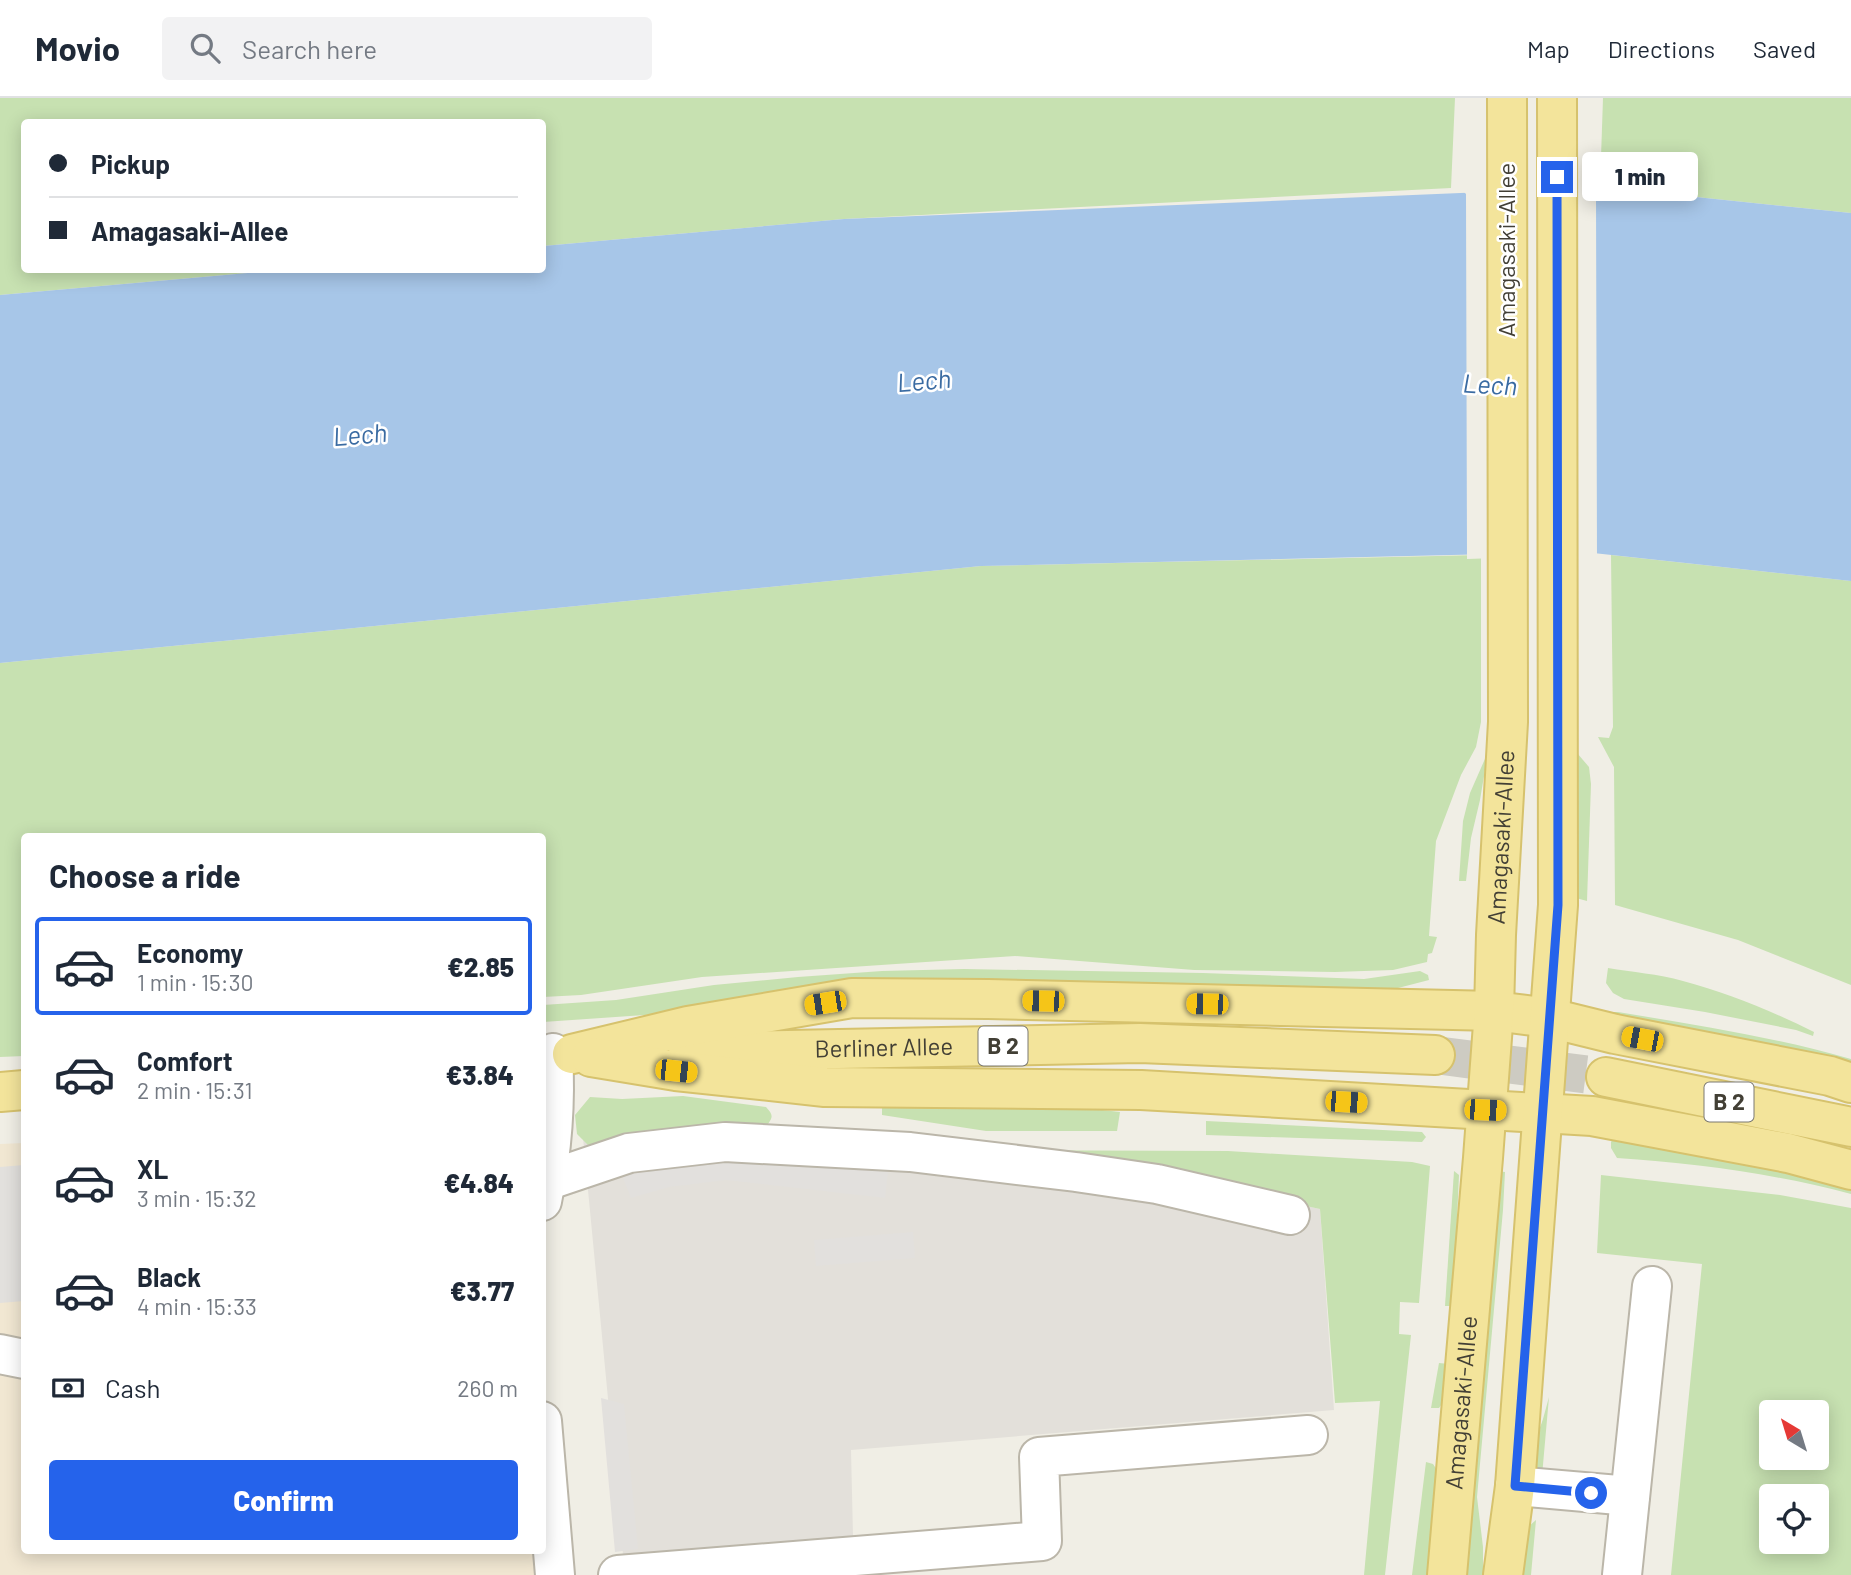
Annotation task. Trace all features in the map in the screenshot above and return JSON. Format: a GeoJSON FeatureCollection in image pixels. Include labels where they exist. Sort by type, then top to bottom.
{"type":"FeatureCollection","features":[{"type":"Feature","properties":{"kind":"main road","name":"Amagasaki-Allee"},"geometry":{"type":"LineString","coordinates":[[1447,1575],[1483,1158],[1508,722],[1507,98]]}},
{"type":"Feature","properties":{"kind":"main road","name":"Amagasaki-Allee"},"geometry":{"type":"LineString","coordinates":[[1503,1575],[1515,1486],[1558,905],[1557,98]]}},
{"type":"Feature","properties":{"kind":"main road"},"geometry":{"type":"LineString","coordinates":[[556,1054],[688,1026],[852,998],[1015,1000],[1493,1011],[1550,1018],[1615,1034],[1830,1076],[1851,1083]]}},
{"type":"Feature","properties":{"kind":"main road","name":"Berliner Allee"},"geometry":{"type":"LineString","coordinates":[[556,1054],[1140,1043],[1434,1055]]}},
{"type":"Feature","properties":{"kind":"main road"},"geometry":{"type":"LineString","coordinates":[[556,1054],[676,1071],[825,1087],[1141,1090],[1592,1116],[1788,1153],[1851,1170]]}},
{"type":"Feature","properties":{"kind":"main road","name":"B 2"},"geometry":{"type":"LineString","coordinates":[[1606,1077],[1851,1127]]}},
{"type":"Feature","properties":{"kind":"main road"},"geometry":{"type":"LineString","coordinates":[[0,1092],[21,1090]]}},
{"type":"Feature","properties":{"kind":"street"},"geometry":{"type":"LineString","coordinates":[[546,1171],[556,1054]]}},
{"type":"Feature","properties":{"kind":"street"},"geometry":{"type":"LineString","coordinates":[[546,1180],[629,1153],[725,1142],[910,1152],[1076,1172],[1157,1184],[1290,1215]]}},
{"type":"Feature","properties":{"kind":"street"},"geometry":{"type":"LineString","coordinates":[[1622,1575],[1652,1286]]}},
{"type":"Feature","properties":{"kind":"street"},"geometry":{"type":"LineString","coordinates":[[0,1354],[21,1358]]}},
{"type":"Feature","properties":{"kind":"street"},"geometry":{"type":"LineString","coordinates":[[618,1575],[1042,1541],[1039,1457],[1308,1436]]}},
{"type":"Feature","properties":{"kind":"street"},"geometry":{"type":"LineString","coordinates":[[546,1468],[555,1575]]}},
{"type":"Feature","properties":{"kind":"street"},"geometry":{"type":"LineString","coordinates":[[1515,1486],[1630,1496]]}},
{"type":"Feature","properties":{"kind":"shaded area"},"geometry":{"type":"Polygon","coordinates":[[[581,1117],[703,1120],[1217,1187],[1320,1209],[1334,1410],[851,1450],[853,1536],[623,1555],[581,1117]]]}},
{"type":"Feature","properties":{"kind":"shaded area"},"geometry":{"type":"Polygon","coordinates":[[[21,1143],[21,1554],[540,1554],[542,1575],[0,1575],[0,1144],[21,1143]]]}},
{"type":"Feature","properties":{"kind":"shaded area"},"geometry":{"type":"Polygon","coordinates":[[[678,1159],[801,1162],[888,1171],[885,1198],[726,1180],[669,1187],[631,1198],[622,1175],[678,1159]]]}},
{"type":"Feature","properties":{"kind":"shaded area"},"geometry":{"type":"Polygon","coordinates":[[[21,1165],[21,1301],[0,1303],[0,1167],[21,1165]]]}},
{"type":"Feature","properties":{"kind":"shaded area"},"geometry":{"type":"Polygon","coordinates":[[[913,1232],[915,1258],[816,1266],[814,1240],[913,1232]]]}},
{"type":"Feature","properties":{"kind":"shaded area"},"geometry":{"type":"Polygon","coordinates":[[[601,1398],[624,1404],[638,1549],[615,1552],[601,1398]]]}},
{"type":"Feature","properties":{"kind":"green space"},"geometry":{"type":"Polygon","coordinates":[[[0,98],[1455,98],[1451,188],[844,219],[546,246],[546,119],[21,119],[21,273],[248,273],[0,295],[0,98]]]}},
{"type":"Feature","properties":{"kind":"green space"},"geometry":{"type":"Polygon","coordinates":[[[1603,98],[1851,98],[1851,213],[1600,187],[1603,98]]]}},
{"type":"Feature","properties":{"kind":"green space"},"geometry":{"type":"Polygon","coordinates":[[[1481,555],[1481,722],[1476,747],[1461,775],[1436,841],[1429,936],[1437,937],[1427,962],[1393,970],[1335,972],[1194,970],[1015,956],[702,977],[581,995],[546,997],[546,833],[21,833],[21,1056],[0,1057],[0,663],[981,566],[1481,555]]]}},
{"type":"Feature","properties":{"kind":"green space"},"geometry":{"type":"Polygon","coordinates":[[[1611,555],[1851,581],[1851,985],[1738,940],[1615,905],[1614,767],[1598,737],[1609,738],[1613,727],[1611,555]]]}},
{"type":"Feature","properties":{"kind":"green space"},"geometry":{"type":"Polygon","coordinates":[[[1488,752],[1471,838],[1466,881],[1459,881],[1463,821],[1470,793],[1488,752]]]}},
{"type":"Feature","properties":{"kind":"green space"},"geometry":{"type":"Polygon","coordinates":[[[1577,753],[1589,767],[1591,784],[1587,901],[1576,898],[1577,753]]]}},
{"type":"Feature","properties":{"kind":"green space"},"geometry":{"type":"Polygon","coordinates":[[[1608,968],[1683,981],[1717,991],[1798,1024],[1814,1032],[1813,1036],[1796,1030],[1705,1012],[1624,999],[1613,993],[1606,983],[1608,968]]]}},
{"type":"Feature","properties":{"kind":"green space"},"geometry":{"type":"Polygon","coordinates":[[[964,969],[1364,979],[1420,971],[1428,975],[1429,980],[1382,989],[1110,983],[546,1022],[546,1005],[616,1000],[714,985],[882,971],[964,969]]]}},
{"type":"Feature","properties":{"kind":"green space"},"geometry":{"type":"Polygon","coordinates":[[[1609,1012],[1794,1044],[1851,1059],[1851,1066],[1615,1016],[1609,1012]]]}},
{"type":"Feature","properties":{"kind":"green space"},"geometry":{"type":"Polygon","coordinates":[[[683,1096],[766,1107],[772,1117],[768,1124],[678,1128],[590,1147],[577,1134],[575,1115],[590,1097],[622,1099],[683,1096]]]}},
{"type":"Feature","properties":{"kind":"green space"},"geometry":{"type":"Polygon","coordinates":[[[882,1105],[1058,1105],[1120,1112],[1117,1131],[986,1131],[882,1115],[882,1105]]]}},
{"type":"Feature","properties":{"kind":"green space"},"geometry":{"type":"Polygon","coordinates":[[[1206,1121],[1422,1132],[1426,1137],[1422,1142],[1206,1135],[1206,1121]]]}},
{"type":"Feature","properties":{"kind":"green space"},"geometry":{"type":"Polygon","coordinates":[[[1613,1139],[1851,1185],[1851,1194],[1735,1170],[1617,1158],[1611,1148],[1613,1139]]]}},
{"type":"Feature","properties":{"kind":"green space"},"geometry":{"type":"Polygon","coordinates":[[[972,1150],[1228,1151],[1412,1162],[1430,1166],[1419,1303],[1400,1302],[1399,1334],[1411,1335],[1385,1575],[1364,1575],[1380,1401],[1335,1403],[1320,1209],[1217,1187],[972,1150]]]}},
{"type":"Feature","properties":{"kind":"green space"},"geometry":{"type":"Polygon","coordinates":[[[1454,1171],[1459,1175],[1453,1306],[1445,1306],[1454,1171]]]}},
{"type":"Feature","properties":{"kind":"green space"},"geometry":{"type":"Polygon","coordinates":[[[1497,1171],[1505,1172],[1503,1210],[1477,1497],[1483,1547],[1483,1575],[1463,1575],[1497,1171]]]}},
{"type":"Feature","properties":{"kind":"green space"},"geometry":{"type":"Polygon","coordinates":[[[1601,1175],[1780,1195],[1851,1208],[1851,1575],[1671,1575],[1702,1264],[1597,1253],[1601,1175]]]}},
{"type":"Feature","properties":{"kind":"green space"},"geometry":{"type":"Polygon","coordinates":[[[1439,1363],[1449,1364],[1447,1397],[1439,1408],[1431,1408],[1439,1363]]]}},
{"type":"Feature","properties":{"kind":"green space"},"geometry":{"type":"Polygon","coordinates":[[[1549,1397],[1542,1476],[1532,1454],[1549,1397]]]}},
{"type":"Feature","properties":{"kind":"green space"},"geometry":{"type":"Polygon","coordinates":[[[1426,1462],[1433,1464],[1439,1476],[1427,1575],[1412,1575],[1426,1462]]]}},
{"type":"Feature","properties":{"kind":"green space"},"geometry":{"type":"Polygon","coordinates":[[[1536,1520],[1531,1575],[1517,1575],[1528,1527],[1536,1520]]]}},
{"type":"Feature","properties":{"kind":"water","name":"Lech"},"geometry":{"type":"Polygon","coordinates":[[[1600,187],[1851,213],[1851,581],[1584,552],[981,566],[0,663],[0,295],[248,273],[546,273],[546,246],[844,219],[1600,187]]]}},
{"type":"Feature","properties":{"kind":"pier"},"geometry":{"type":"Polygon","coordinates":[[[1601,183],[1596,196],[1597,557],[1584,555],[1467,559],[1466,194],[1462,190],[1601,183]]]}},
{"type":"Feature","properties":{"kind":"tunnel"},"geometry":{"type":"LineString","coordinates":[[1435,1055],[1606,1077]]}},
{"type":"Feature","properties":{"kind":"route"},"geometry":{"type":"LineString","coordinates":[[1557,177],[1558,905],[1515,1486],[1591,1493]]}}]}
